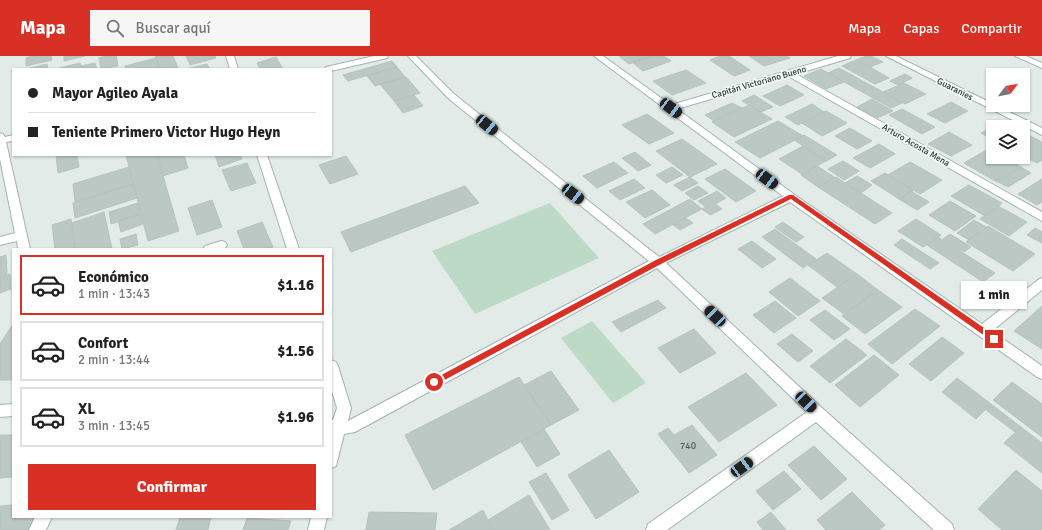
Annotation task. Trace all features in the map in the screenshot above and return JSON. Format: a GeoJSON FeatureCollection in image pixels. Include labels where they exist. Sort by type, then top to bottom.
{"type":"FeatureCollection","features":[{"type":"Feature","properties":{"kind":"street"},"geometry":{"type":"LineString","coordinates":[[230,56],[234,68]]}},
{"type":"Feature","properties":{"kind":"street"},"geometry":{"type":"LineString","coordinates":[[332,68],[384,56]]}},
{"type":"Feature","properties":{"kind":"street"},"geometry":{"type":"LineString","coordinates":[[412,56],[451,96],[658,262],[817,413],[946,530]]}},
{"type":"Feature","properties":{"kind":"street"},"geometry":{"type":"LineString","coordinates":[[598,56],[791,196],[1042,373]]}},
{"type":"Feature","properties":{"kind":"street","name":"Capitán Victoriano Bueno"},"geometry":{"type":"LineString","coordinates":[[671,108],[847,56]]}},
{"type":"Feature","properties":{"kind":"street","name":"Guaranies"},"geometry":{"type":"LineString","coordinates":[[890,56],[1042,132]]}},
{"type":"Feature","properties":{"kind":"street"},"geometry":{"type":"LineString","coordinates":[[1019,56],[1042,66]]}},
{"type":"Feature","properties":{"kind":"street","name":"Arturo Acosta Mena"},"geometry":{"type":"LineString","coordinates":[[789,73],[1042,217]]}},
{"type":"Feature","properties":{"kind":"street"},"geometry":{"type":"LineString","coordinates":[[12,138],[0,139],[24,248]]}},
{"type":"Feature","properties":{"kind":"street"},"geometry":{"type":"LineString","coordinates":[[262,156],[293,248]]}},
{"type":"Feature","properties":{"kind":"street"},"geometry":{"type":"LineString","coordinates":[[334,427],[350,427],[658,262],[791,196]]}},
{"type":"Feature","properties":{"kind":"street"},"geometry":{"type":"LineString","coordinates":[[0,241],[21,236]]}},
{"type":"Feature","properties":{"kind":"street"},"geometry":{"type":"LineString","coordinates":[[213,248],[221,246]]}},
{"type":"Feature","properties":{"kind":"street"},"geometry":{"type":"LineString","coordinates":[[983,330],[1042,283]]}},
{"type":"Feature","properties":{"kind":"street"},"geometry":{"type":"LineString","coordinates":[[332,369],[344,408],[334,427],[332,450]]}},
{"type":"Feature","properties":{"kind":"street"},"geometry":{"type":"LineString","coordinates":[[0,411],[12,410]]}},
{"type":"Feature","properties":{"kind":"street"},"geometry":{"type":"LineString","coordinates":[[654,530],[817,413]]}},
{"type":"Feature","properties":{"kind":"street"},"geometry":{"type":"LineString","coordinates":[[37,530],[43,518]]}},
{"type":"Feature","properties":{"kind":"street"},"geometry":{"type":"LineString","coordinates":[[316,530],[319,518]]}},
{"type":"Feature","properties":{"kind":"green space"},"geometry":{"type":"Polygon","coordinates":[[[550,203],[599,258],[475,314],[432,251],[550,203]]]}},
{"type":"Feature","properties":{"kind":"green space"},"geometry":{"type":"Polygon","coordinates":[[[592,321],[646,383],[613,403],[561,338],[592,321]]]}},
{"type":"Feature","properties":{"kind":"building"},"geometry":{"type":"Polygon","coordinates":[[[32,56],[51,56],[52,60],[26,66],[26,58],[32,56]]]}},
{"type":"Feature","properties":{"kind":"building"},"geometry":{"type":"Polygon","coordinates":[[[64,56],[85,56],[64,61],[64,56]]]}},
{"type":"Feature","properties":{"kind":"building"},"geometry":{"type":"Polygon","coordinates":[[[116,56],[118,66],[101,68],[99,58],[116,56]]]}},
{"type":"Feature","properties":{"kind":"building"},"geometry":{"type":"Polygon","coordinates":[[[173,56],[178,68],[160,68],[155,57],[173,56]]]}},
{"type":"Feature","properties":{"kind":"building"},"geometry":{"type":"Polygon","coordinates":[[[186,56],[215,56],[216,58],[190,65],[186,56]]]}},
{"type":"Feature","properties":{"kind":"building"},"geometry":{"type":"Polygon","coordinates":[[[619,56],[652,56],[629,64],[619,56]]]}},
{"type":"Feature","properties":{"kind":"building"},"geometry":{"type":"Polygon","coordinates":[[[652,56],[664,56],[671,61],[643,71],[632,62],[652,56]]]}},
{"type":"Feature","properties":{"kind":"building"},"geometry":{"type":"Polygon","coordinates":[[[720,56],[729,56],[750,70],[734,76],[710,60],[720,56]]]}},
{"type":"Feature","properties":{"kind":"building"},"geometry":{"type":"Polygon","coordinates":[[[749,56],[787,56],[790,58],[764,66],[749,56]]]}},
{"type":"Feature","properties":{"kind":"building"},"geometry":{"type":"Polygon","coordinates":[[[866,56],[871,56],[883,62],[870,67],[856,60],[866,56]]]}},
{"type":"Feature","properties":{"kind":"building"},"geometry":{"type":"Polygon","coordinates":[[[276,57],[282,68],[260,68],[257,63],[276,57]]]}},
{"type":"Feature","properties":{"kind":"building"},"geometry":{"type":"Polygon","coordinates":[[[156,58],[160,68],[126,68],[125,66],[156,58]]]}},
{"type":"Feature","properties":{"kind":"building"},"geometry":{"type":"Polygon","coordinates":[[[856,60],[889,78],[875,84],[842,66],[856,60]]]}},
{"type":"Feature","properties":{"kind":"building"},"geometry":{"type":"Polygon","coordinates":[[[392,61],[397,67],[348,81],[343,75],[392,61]]]}},
{"type":"Feature","properties":{"kind":"building"},"geometry":{"type":"Polygon","coordinates":[[[80,63],[82,68],[59,68],[80,63]]]}},
{"type":"Feature","properties":{"kind":"building"},"geometry":{"type":"Polygon","coordinates":[[[95,63],[97,68],[82,68],[81,66],[95,63]]]}},
{"type":"Feature","properties":{"kind":"building"},"geometry":{"type":"Polygon","coordinates":[[[47,64],[48,68],[30,68],[47,64]]]}},
{"type":"Feature","properties":{"kind":"building"},"geometry":{"type":"Polygon","coordinates":[[[207,64],[209,68],[190,68],[207,64]]]}},
{"type":"Feature","properties":{"kind":"building"},"geometry":{"type":"Polygon","coordinates":[[[397,67],[405,77],[375,86],[367,76],[397,67]]]}},
{"type":"Feature","properties":{"kind":"building"},"geometry":{"type":"Polygon","coordinates":[[[839,68],[902,103],[891,108],[828,73],[839,68]]]}},
{"type":"Feature","properties":{"kind":"building"},"geometry":{"type":"Polygon","coordinates":[[[821,69],[844,82],[826,89],[804,76],[821,69]]]}},
{"type":"Feature","properties":{"kind":"building"},"geometry":{"type":"Polygon","coordinates":[[[686,70],[706,83],[672,95],[653,81],[686,70]]]}},
{"type":"Feature","properties":{"kind":"building"},"geometry":{"type":"Polygon","coordinates":[[[905,74],[912,78],[898,85],[890,81],[905,74]]]}},
{"type":"Feature","properties":{"kind":"building"},"geometry":{"type":"Polygon","coordinates":[[[406,77],[420,93],[394,101],[380,84],[406,77]]]}},
{"type":"Feature","properties":{"kind":"building"},"geometry":{"type":"Polygon","coordinates":[[[904,83],[926,94],[905,104],[883,92],[904,83]]]}},
{"type":"Feature","properties":{"kind":"building"},"geometry":{"type":"Polygon","coordinates":[[[787,85],[804,95],[780,106],[763,96],[787,85]]]}},
{"type":"Feature","properties":{"kind":"building"},"geometry":{"type":"Polygon","coordinates":[[[414,95],[423,106],[403,113],[394,101],[414,95]]]}},
{"type":"Feature","properties":{"kind":"building"},"geometry":{"type":"Polygon","coordinates":[[[754,95],[773,107],[761,112],[742,101],[754,95]]]}},
{"type":"Feature","properties":{"kind":"building"},"geometry":{"type":"Polygon","coordinates":[[[872,99],[893,111],[877,118],[857,107],[872,99]]]}},
{"type":"Feature","properties":{"kind":"building"},"geometry":{"type":"Polygon","coordinates":[[[951,102],[968,111],[945,123],[927,114],[951,102]]]}},
{"type":"Feature","properties":{"kind":"building"},"geometry":{"type":"Polygon","coordinates":[[[732,103],[742,108],[714,121],[705,115],[732,103]]]}},
{"type":"Feature","properties":{"kind":"building"},"geometry":{"type":"Polygon","coordinates":[[[812,104],[824,112],[798,125],[785,117],[812,104]]]}},
{"type":"Feature","properties":{"kind":"building"},"geometry":{"type":"Polygon","coordinates":[[[749,105],[772,119],[734,137],[712,122],[749,105]]]}},
{"type":"Feature","properties":{"kind":"building"},"geometry":{"type":"Polygon","coordinates":[[[902,109],[935,127],[922,134],[889,115],[902,109]]]}},
{"type":"Feature","properties":{"kind":"building"},"geometry":{"type":"Polygon","coordinates":[[[826,111],[847,123],[822,136],[802,123],[826,111]]]}},
{"type":"Feature","properties":{"kind":"building"},"geometry":{"type":"Polygon","coordinates":[[[647,114],[674,133],[649,144],[622,125],[647,114]]]}},
{"type":"Feature","properties":{"kind":"building"},"geometry":{"type":"Polygon","coordinates":[[[778,121],[803,136],[760,158],[735,142],[778,121]]]}},
{"type":"Feature","properties":{"kind":"building"},"geometry":{"type":"Polygon","coordinates":[[[850,128],[872,141],[857,149],[835,136],[850,128]]]}},
{"type":"Feature","properties":{"kind":"building"},"geometry":{"type":"Polygon","coordinates":[[[986,130],[986,136],[981,133],[986,130]]]}},
{"type":"Feature","properties":{"kind":"building"},"geometry":{"type":"Polygon","coordinates":[[[949,132],[972,145],[951,156],[928,144],[949,132]]]}},
{"type":"Feature","properties":{"kind":"building"},"geometry":{"type":"Polygon","coordinates":[[[804,135],[837,155],[826,161],[794,140],[804,135]]]}},
{"type":"Feature","properties":{"kind":"building"},"geometry":{"type":"Polygon","coordinates":[[[1030,136],[1042,142],[1042,160],[1037,163],[1030,160],[1030,136]]]}},
{"type":"Feature","properties":{"kind":"building"},"geometry":{"type":"Polygon","coordinates":[[[682,139],[717,164],[690,177],[656,151],[682,139]]]}},
{"type":"Feature","properties":{"kind":"building"},"geometry":{"type":"Polygon","coordinates":[[[879,144],[895,154],[870,168],[853,158],[879,144]]]}},
{"type":"Feature","properties":{"kind":"building"},"geometry":{"type":"Polygon","coordinates":[[[803,146],[826,161],[802,174],[779,159],[803,146]]]}},
{"type":"Feature","properties":{"kind":"building"},"geometry":{"type":"Polygon","coordinates":[[[986,150],[986,164],[1015,164],[1021,167],[997,182],[964,163],[986,150]]]}},
{"type":"Feature","properties":{"kind":"building"},"geometry":{"type":"Polygon","coordinates":[[[635,152],[651,165],[638,171],[622,158],[635,152]]]}},
{"type":"Feature","properties":{"kind":"building"},"geometry":{"type":"Polygon","coordinates":[[[56,156],[77,156],[79,167],[58,173],[56,156]]]}},
{"type":"Feature","properties":{"kind":"building"},"geometry":{"type":"Polygon","coordinates":[[[126,156],[157,156],[179,231],[148,241],[126,156]]]}},
{"type":"Feature","properties":{"kind":"building"},"geometry":{"type":"Polygon","coordinates":[[[184,156],[188,168],[163,176],[157,157],[184,156]]]}},
{"type":"Feature","properties":{"kind":"building"},"geometry":{"type":"Polygon","coordinates":[[[215,156],[240,156],[242,159],[219,167],[215,156]]]}},
{"type":"Feature","properties":{"kind":"building"},"geometry":{"type":"Polygon","coordinates":[[[346,156],[358,174],[330,184],[319,165],[346,156]]]}},
{"type":"Feature","properties":{"kind":"building"},"geometry":{"type":"Polygon","coordinates":[[[843,161],[859,171],[844,180],[828,169],[843,161]]]}},
{"type":"Feature","properties":{"kind":"building"},"geometry":{"type":"Polygon","coordinates":[[[614,162],[628,173],[597,188],[583,176],[614,162]]]}},
{"type":"Feature","properties":{"kind":"building"},"geometry":{"type":"Polygon","coordinates":[[[910,162],[942,180],[920,194],[888,175],[910,162]]]}},
{"type":"Feature","properties":{"kind":"building"},"geometry":{"type":"Polygon","coordinates":[[[247,163],[256,183],[231,191],[222,170],[247,163]]]}},
{"type":"Feature","properties":{"kind":"building"},"geometry":{"type":"Polygon","coordinates":[[[817,166],[834,177],[818,187],[801,175],[817,166]]]}},
{"type":"Feature","properties":{"kind":"building"},"geometry":{"type":"Polygon","coordinates":[[[129,167],[133,184],[75,202],[73,184],[129,167]]]}},
{"type":"Feature","properties":{"kind":"building"},"geometry":{"type":"Polygon","coordinates":[[[672,167],[683,175],[666,183],[656,175],[672,167]]]}},
{"type":"Feature","properties":{"kind":"building"},"geometry":{"type":"Polygon","coordinates":[[[1021,167],[1031,173],[1008,187],[998,182],[1021,167]]]}},
{"type":"Feature","properties":{"kind":"building"},"geometry":{"type":"Polygon","coordinates":[[[725,169],[756,191],[736,202],[705,179],[725,169]]]}},
{"type":"Feature","properties":{"kind":"building"},"geometry":{"type":"Polygon","coordinates":[[[885,173],[914,190],[899,199],[871,181],[885,173]]]}},
{"type":"Feature","properties":{"kind":"building"},"geometry":{"type":"Polygon","coordinates":[[[857,176],[872,185],[861,193],[845,183],[857,176]]]}},
{"type":"Feature","properties":{"kind":"building"},"geometry":{"type":"Polygon","coordinates":[[[690,177],[698,183],[682,191],[674,185],[690,177]]]}},
{"type":"Feature","properties":{"kind":"building"},"geometry":{"type":"Polygon","coordinates":[[[836,177],[892,213],[875,224],[818,187],[836,177]]]}},
{"type":"Feature","properties":{"kind":"building"},"geometry":{"type":"Polygon","coordinates":[[[634,179],[645,188],[620,200],[609,191],[634,179]]]}},
{"type":"Feature","properties":{"kind":"building"},"geometry":{"type":"Polygon","coordinates":[[[1042,179],[1042,202],[1037,205],[1018,194],[1042,179]]]}},
{"type":"Feature","properties":{"kind":"building"},"geometry":{"type":"Polygon","coordinates":[[[133,184],[137,198],[75,218],[73,203],[133,184]]]}},
{"type":"Feature","properties":{"kind":"building"},"geometry":{"type":"Polygon","coordinates":[[[969,185],[1002,203],[985,216],[951,196],[969,185]]]}},
{"type":"Feature","properties":{"kind":"building"},"geometry":{"type":"Polygon","coordinates":[[[465,186],[479,203],[351,252],[341,232],[465,186]]]}},
{"type":"Feature","properties":{"kind":"building"},"geometry":{"type":"Polygon","coordinates":[[[698,186],[708,193],[694,200],[685,193],[698,186]]]}},
{"type":"Feature","properties":{"kind":"building"},"geometry":{"type":"Polygon","coordinates":[[[652,190],[670,205],[645,218],[626,202],[652,190]]]}},
{"type":"Feature","properties":{"kind":"building"},"geometry":{"type":"Polygon","coordinates":[[[717,191],[726,198],[715,204],[722,209],[710,215],[702,209],[706,207],[698,201],[717,191]]]}},
{"type":"Feature","properties":{"kind":"building"},"geometry":{"type":"Polygon","coordinates":[[[911,191],[929,202],[917,210],[899,199],[911,191]]]}},
{"type":"Feature","properties":{"kind":"building"},"geometry":{"type":"Polygon","coordinates":[[[690,199],[702,209],[655,234],[643,224],[690,199]]]}},
{"type":"Feature","properties":{"kind":"building"},"geometry":{"type":"Polygon","coordinates":[[[212,200],[222,227],[197,235],[188,208],[212,200]]]}},
{"type":"Feature","properties":{"kind":"building"},"geometry":{"type":"Polygon","coordinates":[[[950,201],[976,216],[955,231],[929,215],[950,201]]]}},
{"type":"Feature","properties":{"kind":"building"},"geometry":{"type":"Polygon","coordinates":[[[138,203],[140,214],[111,224],[109,212],[138,203]]]}},
{"type":"Feature","properties":{"kind":"building"},"geometry":{"type":"Polygon","coordinates":[[[998,206],[1027,222],[1009,236],[980,219],[998,206]]]}},
{"type":"Feature","properties":{"kind":"building"},"geometry":{"type":"Polygon","coordinates":[[[104,212],[112,248],[75,248],[72,223],[104,212]]]}},
{"type":"Feature","properties":{"kind":"building"},"geometry":{"type":"Polygon","coordinates":[[[140,214],[143,224],[121,232],[118,221],[140,214]]]}},
{"type":"Feature","properties":{"kind":"building"},"geometry":{"type":"Polygon","coordinates":[[[686,218],[693,223],[680,230],[673,225],[686,218]]]}},
{"type":"Feature","properties":{"kind":"building"},"geometry":{"type":"Polygon","coordinates":[[[71,219],[75,248],[55,248],[52,225],[71,219]]]}},
{"type":"Feature","properties":{"kind":"building"},"geometry":{"type":"Polygon","coordinates":[[[916,219],[941,235],[923,247],[898,231],[916,219]]]}},
{"type":"Feature","properties":{"kind":"building"},"geometry":{"type":"Polygon","coordinates":[[[974,220],[986,227],[969,240],[957,233],[974,220]]]}},
{"type":"Feature","properties":{"kind":"building"},"geometry":{"type":"Polygon","coordinates":[[[262,222],[273,247],[244,248],[237,231],[262,222]]]}},
{"type":"Feature","properties":{"kind":"building"},"geometry":{"type":"Polygon","coordinates":[[[783,222],[804,237],[796,242],[775,227],[783,222]]]}},
{"type":"Feature","properties":{"kind":"building"},"geometry":{"type":"Polygon","coordinates":[[[988,226],[1035,254],[1013,271],[966,242],[988,226]]]}},
{"type":"Feature","properties":{"kind":"building"},"geometry":{"type":"Polygon","coordinates":[[[1035,228],[1042,232],[1042,243],[1027,235],[1035,228]]]}},
{"type":"Feature","properties":{"kind":"building"},"geometry":{"type":"Polygon","coordinates":[[[775,229],[816,259],[803,268],[762,237],[775,229]]]}},
{"type":"Feature","properties":{"kind":"building"},"geometry":{"type":"Polygon","coordinates":[[[136,234],[138,245],[122,248],[120,239],[136,234]]]}},
{"type":"Feature","properties":{"kind":"building"},"geometry":{"type":"Polygon","coordinates":[[[950,234],[971,247],[964,252],[943,239],[950,234]]]}},
{"type":"Feature","properties":{"kind":"building"},"geometry":{"type":"Polygon","coordinates":[[[938,237],[995,273],[983,282],[927,245],[938,237]]]}},
{"type":"Feature","properties":{"kind":"building"},"geometry":{"type":"Polygon","coordinates":[[[902,239],[939,263],[930,269],[894,245],[902,239]]]}},
{"type":"Feature","properties":{"kind":"building"},"geometry":{"type":"Polygon","coordinates":[[[752,241],[776,259],[762,268],[738,249],[752,241]]]}},
{"type":"Feature","properties":{"kind":"building"},"geometry":{"type":"Polygon","coordinates":[[[827,253],[857,274],[837,287],[808,265],[827,253]]]}},
{"type":"Feature","properties":{"kind":"building"},"geometry":{"type":"Polygon","coordinates":[[[6,255],[7,274],[0,277],[0,257],[6,255]]]}},
{"type":"Feature","properties":{"kind":"building"},"geometry":{"type":"Polygon","coordinates":[[[10,274],[11,289],[0,293],[0,277],[10,274]]]}},
{"type":"Feature","properties":{"kind":"building"},"geometry":{"type":"Polygon","coordinates":[[[857,274],[878,290],[844,314],[822,298],[857,274]]]}},
{"type":"Feature","properties":{"kind":"building"},"geometry":{"type":"Polygon","coordinates":[[[790,278],[820,301],[798,316],[769,292],[790,278]]]}},
{"type":"Feature","properties":{"kind":"building"},"geometry":{"type":"Polygon","coordinates":[[[878,290],[902,307],[865,334],[842,316],[878,290]]]}},
{"type":"Feature","properties":{"kind":"building"},"geometry":{"type":"Polygon","coordinates":[[[658,300],[666,308],[621,332],[612,322],[658,300]]]}},
{"type":"Feature","properties":{"kind":"building"},"geometry":{"type":"Polygon","coordinates":[[[775,301],[796,318],[774,333],[753,315],[775,301]]]}},
{"type":"Feature","properties":{"kind":"building"},"geometry":{"type":"Polygon","coordinates":[[[1042,306],[1042,349],[1014,331],[1042,306]]]}},
{"type":"Feature","properties":{"kind":"building"},"geometry":{"type":"Polygon","coordinates":[[[915,309],[940,326],[892,364],[868,344],[915,309]]]}},
{"type":"Feature","properties":{"kind":"building"},"geometry":{"type":"Polygon","coordinates":[[[825,310],[850,329],[834,340],[810,320],[825,310]]]}},
{"type":"Feature","properties":{"kind":"building"},"geometry":{"type":"Polygon","coordinates":[[[12,326],[12,380],[0,380],[0,344],[12,326]]]}},
{"type":"Feature","properties":{"kind":"building"},"geometry":{"type":"Polygon","coordinates":[[[694,329],[716,353],[680,373],[658,348],[694,329]]]}},
{"type":"Feature","properties":{"kind":"building"},"geometry":{"type":"Polygon","coordinates":[[[792,334],[813,351],[798,362],[777,344],[792,334]]]}},
{"type":"Feature","properties":{"kind":"building"},"geometry":{"type":"Polygon","coordinates":[[[942,337],[964,353],[931,381],[909,364],[942,337]]]}},
{"type":"Feature","properties":{"kind":"building"},"geometry":{"type":"Polygon","coordinates":[[[846,339],[867,355],[830,383],[810,366],[846,339]]]}},
{"type":"Feature","properties":{"kind":"building"},"geometry":{"type":"Polygon","coordinates":[[[874,355],[899,375],[860,407],[835,385],[874,355]]]}},
{"type":"Feature","properties":{"kind":"building"},"geometry":{"type":"Polygon","coordinates":[[[551,371],[579,410],[551,425],[524,385],[551,371]]]}},
{"type":"Feature","properties":{"kind":"building"},"geometry":{"type":"Polygon","coordinates":[[[746,373],[777,405],[719,442],[688,407],[746,373]]]}},
{"type":"Feature","properties":{"kind":"building"},"geometry":{"type":"Polygon","coordinates":[[[519,377],[551,425],[433,490],[405,435],[519,377]]]}},
{"type":"Feature","properties":{"kind":"building"},"geometry":{"type":"Polygon","coordinates":[[[957,378],[991,404],[976,419],[942,392],[957,378]]]}},
{"type":"Feature","properties":{"kind":"building"},"geometry":{"type":"Polygon","coordinates":[[[1012,382],[1042,404],[1042,437],[993,400],[1012,382]]]}},
{"type":"Feature","properties":{"kind":"building"},"geometry":{"type":"Polygon","coordinates":[[[991,404],[1021,427],[1015,432],[986,410],[991,404]]]}},
{"type":"Feature","properties":{"kind":"building"},"geometry":{"type":"Polygon","coordinates":[[[692,425],[717,455],[689,473],[658,434],[668,428],[674,435],[692,425]]]}},
{"type":"Feature","properties":{"kind":"building"},"geometry":{"type":"Polygon","coordinates":[[[1021,427],[1042,443],[1042,473],[1004,443],[1021,427]]]}},
{"type":"Feature","properties":{"kind":"building"},"geometry":{"type":"Polygon","coordinates":[[[544,429],[560,454],[537,467],[521,442],[544,429]]]}},
{"type":"Feature","properties":{"kind":"building"},"geometry":{"type":"Polygon","coordinates":[[[0,435],[12,435],[12,477],[0,478],[0,435]]]}},
{"type":"Feature","properties":{"kind":"building"},"geometry":{"type":"Polygon","coordinates":[[[814,446],[847,479],[821,500],[788,465],[814,446]]]}},
{"type":"Feature","properties":{"kind":"building"},"geometry":{"type":"Polygon","coordinates":[[[609,450],[639,492],[596,519],[568,475],[609,450]]]}},
{"type":"Feature","properties":{"kind":"building"},"geometry":{"type":"Polygon","coordinates":[[[1016,470],[1042,491],[1042,530],[1002,530],[978,509],[1016,470]]]}},
{"type":"Feature","properties":{"kind":"building"},"geometry":{"type":"Polygon","coordinates":[[[784,471],[801,489],[773,510],[756,491],[784,471]]]}},
{"type":"Feature","properties":{"kind":"building"},"geometry":{"type":"Polygon","coordinates":[[[546,473],[569,510],[552,520],[529,482],[546,473]]]}},
{"type":"Feature","properties":{"kind":"building"},"geometry":{"type":"Polygon","coordinates":[[[852,492],[885,525],[879,530],[826,530],[817,520],[852,492]]]}},
{"type":"Feature","properties":{"kind":"building"},"geometry":{"type":"Polygon","coordinates":[[[529,495],[550,530],[493,530],[488,520],[529,495]]]}},
{"type":"Feature","properties":{"kind":"building"},"geometry":{"type":"Polygon","coordinates":[[[12,505],[12,518],[37,518],[31,530],[0,530],[0,506],[12,505]]]}},
{"type":"Feature","properties":{"kind":"building"},"geometry":{"type":"Polygon","coordinates":[[[483,510],[493,530],[449,530],[483,510]]]}},
{"type":"Feature","properties":{"kind":"building"},"geometry":{"type":"Polygon","coordinates":[[[369,512],[437,513],[435,530],[366,530],[369,512]]]}},
{"type":"Feature","properties":{"kind":"building"},"geometry":{"type":"Polygon","coordinates":[[[771,512],[786,530],[763,530],[757,522],[771,512]]]}},
{"type":"Feature","properties":{"kind":"building"},"geometry":{"type":"Polygon","coordinates":[[[180,518],[211,518],[208,530],[176,530],[180,518]]]}},
{"type":"Feature","properties":{"kind":"building"},"geometry":{"type":"Polygon","coordinates":[[[247,518],[291,521],[288,530],[243,530],[247,518]]]}},
{"type":"Feature","properties":{"kind":"route"},"geometry":{"type":"LineString","coordinates":[[434,382],[658,262],[791,196],[994,339]]}}]}
